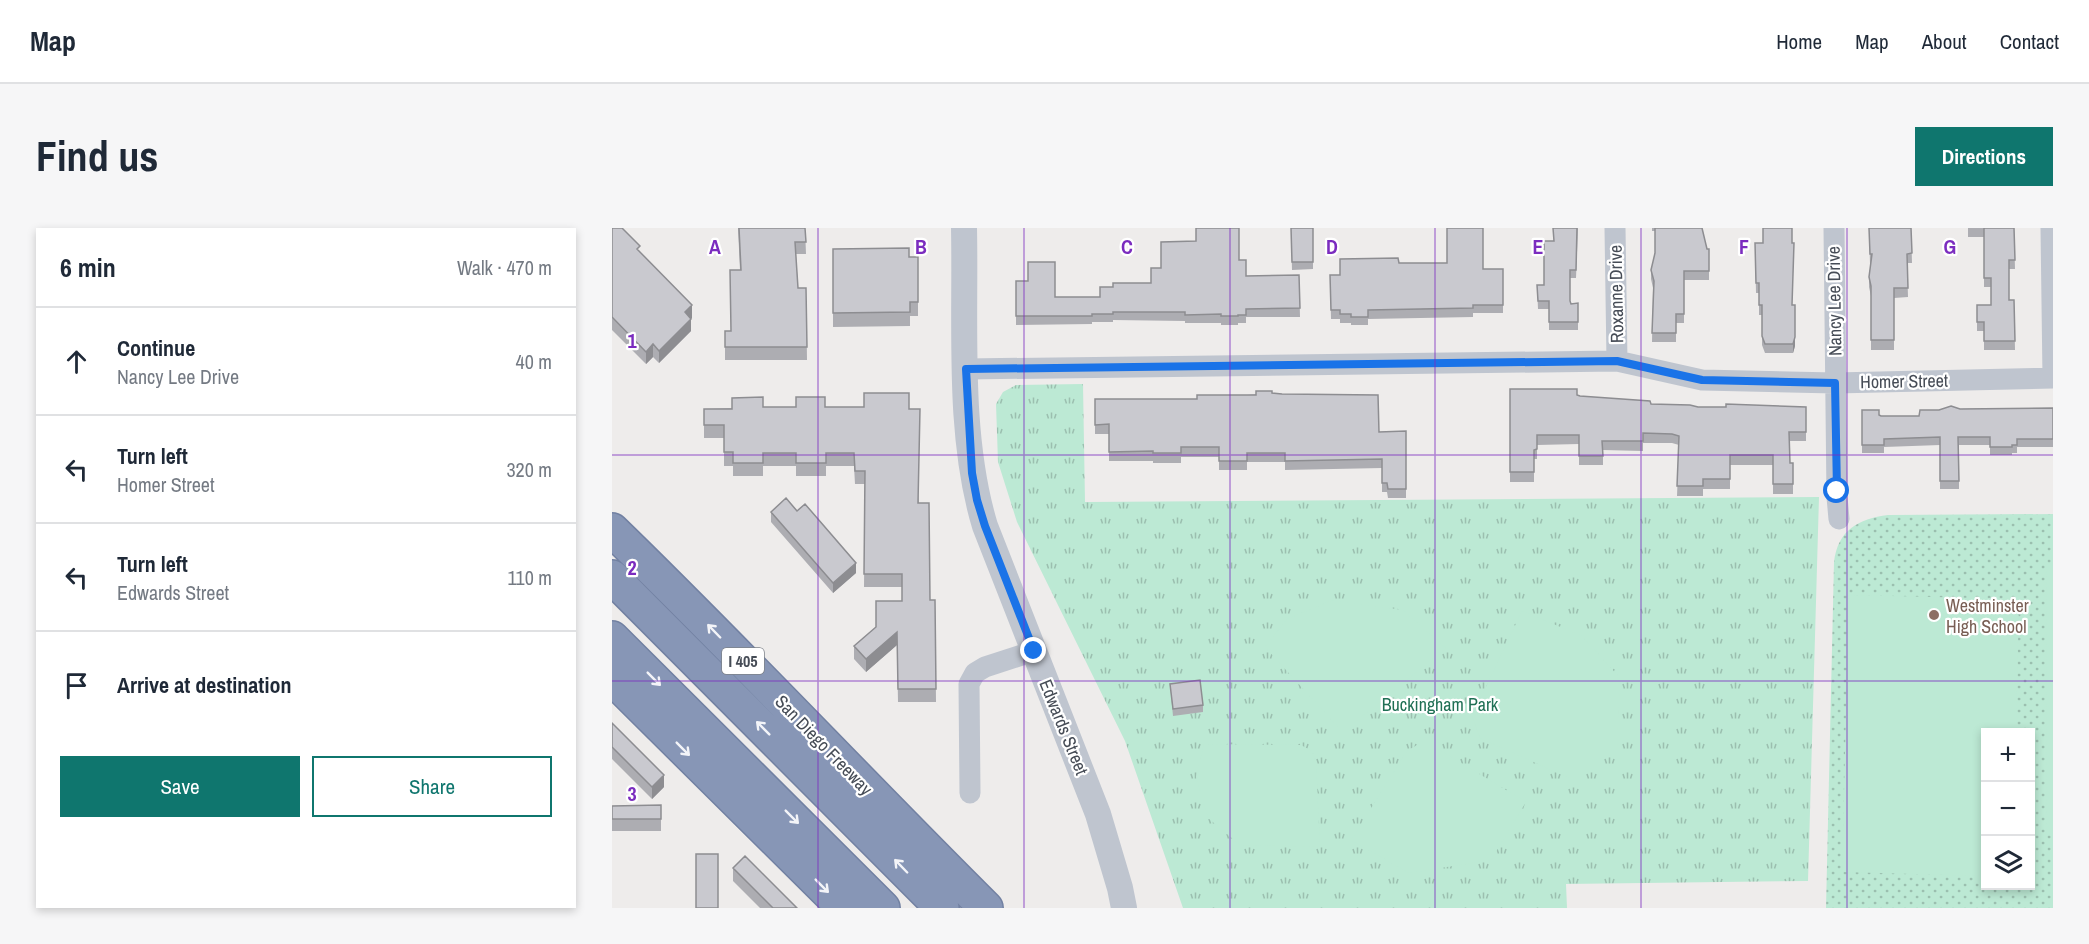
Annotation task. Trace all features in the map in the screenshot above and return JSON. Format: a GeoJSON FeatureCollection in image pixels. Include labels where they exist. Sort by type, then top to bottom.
{"type":"FeatureCollection","features":[{"type":"Feature","properties":{"kind":"highway","name":"San Diego Freeway"},"geometry":{"type":"LineString","coordinates":[[612,530],[688,604],[871,794],[986,908]]}},
{"type":"Feature","properties":{"kind":"highway"},"geometry":{"type":"LineString","coordinates":[[612,577],[942,908]]}},
{"type":"Feature","properties":{"kind":"highway"},"geometry":{"type":"LineString","coordinates":[[612,638],[883,908]]}},
{"type":"Feature","properties":{"kind":"highway"},"geometry":{"type":"LineString","coordinates":[[612,678],[844,908]]}},
{"type":"Feature","properties":{"kind":"street","name":"Edwards Street"},"geometry":{"type":"LineString","coordinates":[[964,228],[966,369],[972,473],[977,500],[985,526],[1098,814],[1124,908]]}},
{"type":"Feature","properties":{"kind":"street","name":"Roxanne Drive"},"geometry":{"type":"LineString","coordinates":[[1615,228],[1617,361]]}},
{"type":"Feature","properties":{"kind":"street","name":"Nancy Lee Drive"},"geometry":{"type":"LineString","coordinates":[[1834,228],[1839,519]]}},
{"type":"Feature","properties":{"kind":"street"},"geometry":{"type":"LineString","coordinates":[[2051,228],[2053,378]]}},
{"type":"Feature","properties":{"kind":"street","name":"Homer Street"},"geometry":{"type":"LineString","coordinates":[[966,369],[1617,361],[1702,380],[1835,383],[2053,378]]}},
{"type":"Feature","properties":{"kind":"street"},"geometry":{"type":"LineString","coordinates":[[970,793],[969,684],[975,673],[985,667],[1034,651]]}},
{"type":"Feature","properties":{"kind":"green space","name":"Buckingham Park"},"geometry":{"type":"Polygon","coordinates":[[[1083,384],[1085,502],[1819,497],[1808,881],[1566,884],[1567,908],[1183,908],[1125,741],[1017,522],[998,462],[996,404],[1003,392],[1016,385],[1083,384]]]}},
{"type":"Feature","properties":{"kind":"green space","name":"Westminster High School"},"geometry":{"type":"Polygon","coordinates":[[[2053,514],[2053,908],[1826,908],[1834,562],[1836,551],[1845,534],[1859,523],[1888,515],[2053,514]]]}},
{"type":"Feature","properties":{"kind":"green space"},"geometry":{"type":"Polygon","coordinates":[[[2046,564],[2053,564],[2053,835],[2047,835],[2046,564]]]}},
{"type":"Feature","properties":{"kind":"green space"},"geometry":{"type":"Polygon","coordinates":[[[1849,595],[2019,599],[2016,728],[1981,728],[1981,876],[1842,872],[1849,595]]]}},
{"type":"Feature","properties":{"kind":"green space"},"geometry":{"type":"Polygon","coordinates":[[[1333,600],[1403,610],[1446,648],[1354,723],[1338,727],[1265,647],[1287,619],[1333,600]]]}},
{"type":"Feature","properties":{"kind":"green space"},"geometry":{"type":"Polygon","coordinates":[[[1522,611],[1582,636],[1620,678],[1617,746],[1569,778],[1480,738],[1472,716],[1522,611]]]}},
{"type":"Feature","properties":{"kind":"green space"},"geometry":{"type":"Polygon","coordinates":[[[1204,744],[1301,745],[1312,751],[1316,761],[1320,847],[1240,845],[1208,818],[1196,777],[1204,744]]]}},
{"type":"Feature","properties":{"kind":"green space"},"geometry":{"type":"Polygon","coordinates":[[[1417,745],[1431,745],[1526,802],[1491,860],[1409,873],[1351,840],[1407,751],[1417,745]]]}},
{"type":"Feature","properties":{"kind":"building"},"geometry":{"type":"Polygon","coordinates":[[[612,228],[622,228],[640,246],[637,249],[692,305],[685,312],[691,319],[659,351],[653,344],[646,352],[612,317],[612,228]]]}},
{"type":"Feature","properties":{"kind":"building"},"geometry":{"type":"Polygon","coordinates":[[[739,228],[805,228],[806,242],[795,242],[798,288],[806,288],[807,347],[725,347],[725,331],[731,331],[730,270],[741,270],[739,228]]]}},
{"type":"Feature","properties":{"kind":"building"},"geometry":{"type":"Polygon","coordinates":[[[1196,228],[1239,228],[1239,260],[1246,260],[1246,276],[1299,275],[1300,308],[1246,309],[1246,315],[1238,316],[1185,315],[1185,312],[1113,312],[1113,314],[1092,314],[1092,316],[1016,316],[1016,281],[1028,281],[1028,262],[1055,262],[1055,297],[1100,297],[1100,287],[1113,287],[1113,283],[1151,283],[1151,268],[1161,268],[1161,242],[1196,241],[1196,228]]]}},
{"type":"Feature","properties":{"kind":"building"},"geometry":{"type":"Polygon","coordinates":[[[1291,228],[1313,228],[1313,262],[1292,262],[1291,228]]]}},
{"type":"Feature","properties":{"kind":"building"},"geometry":{"type":"Polygon","coordinates":[[[1447,228],[1483,228],[1483,269],[1503,269],[1503,305],[1473,305],[1473,308],[1368,310],[1368,317],[1351,317],[1351,314],[1340,314],[1340,310],[1331,310],[1330,275],[1340,275],[1340,259],[1398,258],[1399,263],[1447,263],[1447,228]]]}},
{"type":"Feature","properties":{"kind":"building"},"geometry":{"type":"Polygon","coordinates":[[[1553,228],[1577,228],[1576,270],[1570,270],[1570,301],[1571,304],[1578,303],[1578,322],[1549,322],[1549,301],[1538,301],[1537,285],[1544,285],[1544,241],[1554,241],[1553,228]]]}},
{"type":"Feature","properties":{"kind":"building"},"geometry":{"type":"Polygon","coordinates":[[[1655,228],[1702,228],[1707,249],[1709,249],[1709,271],[1684,271],[1684,314],[1676,314],[1676,333],[1652,333],[1654,281],[1651,270],[1655,253],[1655,228]]]}},
{"type":"Feature","properties":{"kind":"building"},"geometry":{"type":"Polygon","coordinates":[[[1763,228],[1792,228],[1792,243],[1794,243],[1792,305],[1795,305],[1793,344],[1765,344],[1762,336],[1762,305],[1759,305],[1759,283],[1756,283],[1755,243],[1763,243],[1763,228]]]}},
{"type":"Feature","properties":{"kind":"building"},"geometry":{"type":"Polygon","coordinates":[[[1869,228],[1911,228],[1912,253],[1907,254],[1908,288],[1894,288],[1894,340],[1871,340],[1869,277],[1872,254],[1870,254],[1869,228]]]}},
{"type":"Feature","properties":{"kind":"building"},"geometry":{"type":"Polygon","coordinates":[[[1984,228],[2014,228],[2015,260],[2009,260],[2009,300],[2014,300],[2015,341],[1984,341],[1984,322],[1977,322],[1977,305],[1991,305],[1991,278],[1984,278],[1984,228]]]}},
{"type":"Feature","properties":{"kind":"building"},"geometry":{"type":"Polygon","coordinates":[[[909,248],[909,257],[918,257],[918,302],[910,302],[910,312],[833,313],[833,249],[909,248]]]}},
{"type":"Feature","properties":{"kind":"building"},"geometry":{"type":"Polygon","coordinates":[[[1510,389],[1577,389],[1577,395],[1580,396],[1698,407],[1726,407],[1726,404],[1806,407],[1806,432],[1789,432],[1793,484],[1773,484],[1773,455],[1730,455],[1730,479],[1703,479],[1703,486],[1677,486],[1679,436],[1672,434],[1643,433],[1643,441],[1602,441],[1603,456],[1579,456],[1579,435],[1537,435],[1534,472],[1510,472],[1510,389]]]}},
{"type":"Feature","properties":{"kind":"building"},"geometry":{"type":"Polygon","coordinates":[[[1256,391],[1272,391],[1272,393],[1282,394],[1378,395],[1379,432],[1406,431],[1406,489],[1388,489],[1387,483],[1382,483],[1382,459],[1285,461],[1285,453],[1247,453],[1247,461],[1219,461],[1219,447],[1181,447],[1181,453],[1109,452],[1109,424],[1095,425],[1095,399],[1197,399],[1197,395],[1256,395],[1256,391]]]}},
{"type":"Feature","properties":{"kind":"building"},"geometry":{"type":"Polygon","coordinates":[[[864,393],[909,393],[909,409],[920,409],[918,503],[929,503],[930,600],[935,600],[936,689],[898,689],[897,632],[866,659],[854,646],[876,627],[876,601],[902,601],[902,574],[864,574],[865,471],[855,471],[854,453],[826,453],[826,463],[796,463],[796,453],[763,453],[763,463],[733,463],[733,452],[724,452],[724,425],[704,425],[704,409],[732,409],[732,398],[763,397],[763,407],[796,407],[796,397],[825,397],[825,407],[864,407],[864,393]]]}},
{"type":"Feature","properties":{"kind":"building"},"geometry":{"type":"Polygon","coordinates":[[[1951,406],[1960,409],[2053,408],[2053,439],[2017,439],[2017,445],[2012,445],[2012,447],[1990,447],[1990,437],[1958,437],[1959,481],[1940,481],[1940,437],[1884,439],[1884,445],[1862,445],[1862,410],[1879,410],[1881,416],[1919,416],[1920,410],[1939,410],[1951,406]]]}},
{"type":"Feature","properties":{"kind":"building"},"geometry":{"type":"Polygon","coordinates":[[[786,498],[797,511],[805,504],[856,563],[833,583],[771,512],[786,498]]]}},
{"type":"Feature","properties":{"kind":"building"},"geometry":{"type":"Polygon","coordinates":[[[1200,680],[1203,705],[1173,709],[1170,684],[1200,680]]]}},
{"type":"Feature","properties":{"kind":"building"},"geometry":{"type":"Polygon","coordinates":[[[612,723],[664,775],[652,787],[612,747],[612,723]]]}},
{"type":"Feature","properties":{"kind":"building"},"geometry":{"type":"Polygon","coordinates":[[[661,805],[661,819],[612,819],[612,806],[661,805]]]}},
{"type":"Feature","properties":{"kind":"building"},"geometry":{"type":"Polygon","coordinates":[[[696,854],[718,854],[718,908],[696,908],[696,854]]]}},
{"type":"Feature","properties":{"kind":"building"},"geometry":{"type":"Polygon","coordinates":[[[745,856],[797,908],[773,908],[733,868],[745,856]]]}},
{"type":"Feature","properties":{"kind":"place","name":"Westminster High School"},"geometry":{"type":"Point","coordinates":[1934,615]}},
{"type":"Feature","properties":{"kind":"route"},"geometry":{"type":"LineString","coordinates":[[1034,651],[977,500],[972,473],[966,369],[1617,361],[1702,380],[1835,383],[1837,491]]}}]}
